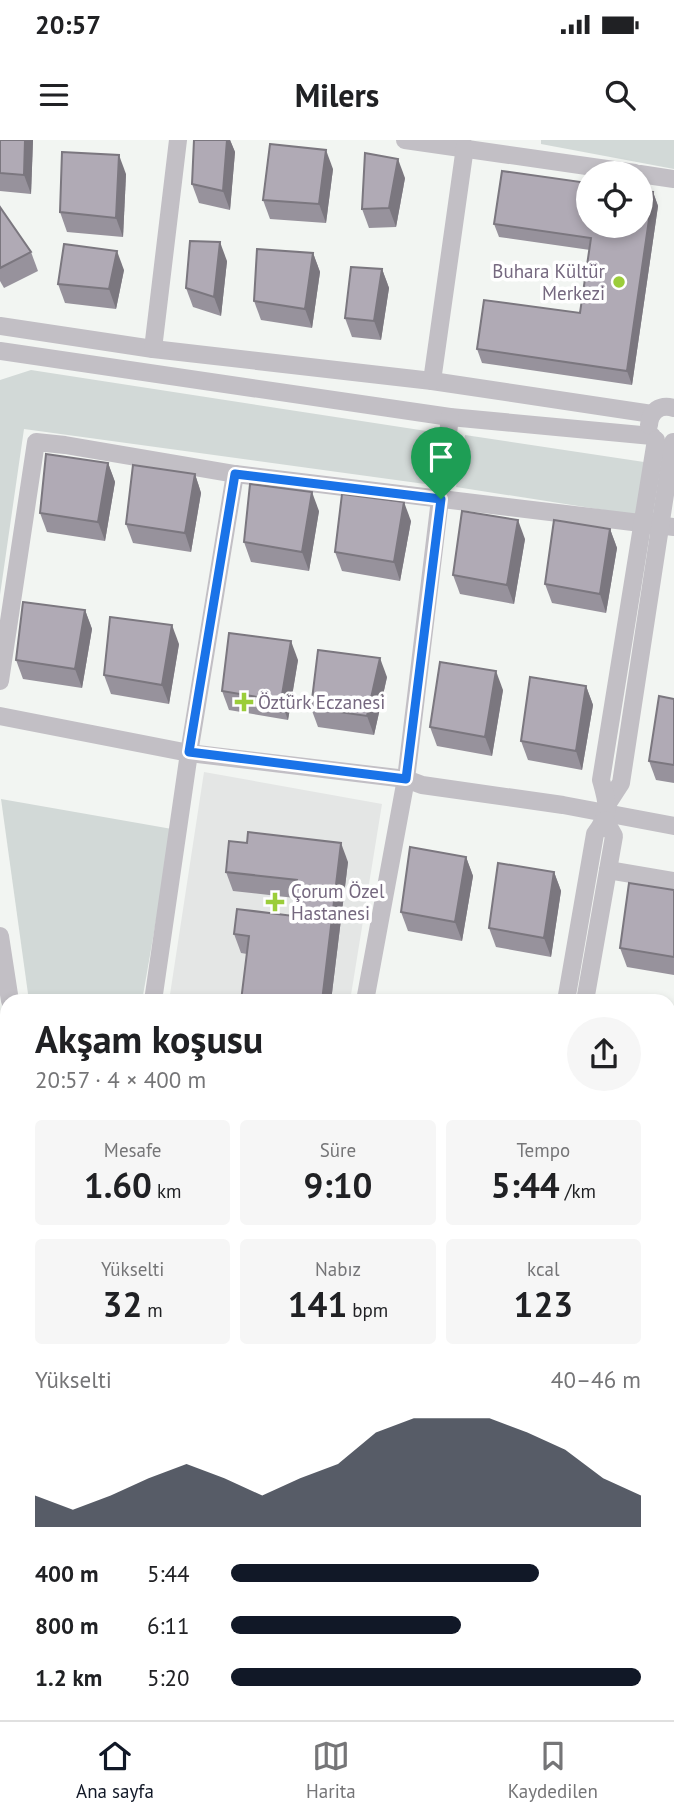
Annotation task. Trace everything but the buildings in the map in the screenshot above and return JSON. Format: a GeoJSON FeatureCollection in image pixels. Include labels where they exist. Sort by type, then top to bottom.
{"type":"FeatureCollection","features":[{"type":"Feature","properties":{"kind":"street"},"geometry":{"type":"LineString","coordinates":[[153,349],[177,140]]}},
{"type":"Feature","properties":{"kind":"street"},"geometry":{"type":"LineString","coordinates":[[409,140],[576,164]]}},
{"type":"Feature","properties":{"kind":"street"},"geometry":{"type":"LineString","coordinates":[[432,382],[465,147]]}},
{"type":"Feature","properties":{"kind":"street"},"geometry":{"type":"LineString","coordinates":[[653,176],[674,179]]}},
{"type":"Feature","properties":{"kind":"street"},"geometry":{"type":"LineString","coordinates":[[0,326],[153,349],[432,382],[652,414]]}},
{"type":"Feature","properties":{"kind":"street"},"geometry":{"type":"LineString","coordinates":[[0,351],[450,417],[664,440]]}},
{"type":"Feature","properties":{"kind":"street"},"geometry":{"type":"LineString","coordinates":[[586,994],[614,836],[606,812],[601,780],[659,525],[664,440],[649,425],[652,414],[673,403]]}},
{"type":"Feature","properties":{"kind":"street"},"geometry":{"type":"LineString","coordinates":[[366,994],[406,779],[450,417]]}},
{"type":"Feature","properties":{"kind":"street"},"geometry":{"type":"LineString","coordinates":[[0,681],[36,442],[235,474],[659,525]]}},
{"type":"Feature","properties":{"kind":"street"},"geometry":{"type":"LineString","coordinates":[[154,994],[189,752],[235,474]]}},
{"type":"Feature","properties":{"kind":"street"},"geometry":{"type":"LineString","coordinates":[[0,716],[189,752],[406,779],[422,785],[606,812],[674,826]]}},
{"type":"Feature","properties":{"kind":"street"},"geometry":{"type":"LineString","coordinates":[[567,994],[595,834],[606,812]]}},
{"type":"Feature","properties":{"kind":"street"},"geometry":{"type":"LineString","coordinates":[[608,870],[674,881]]}},
{"type":"Feature","properties":{"kind":"street"},"geometry":{"type":"LineString","coordinates":[[0,936],[9,994]]}},
{"type":"Feature","properties":{"kind":"shaded area"},"geometry":{"type":"Polygon","coordinates":[[[541,140],[674,140],[674,169],[653,165],[653,161],[631,161],[541,144],[541,140]]]}},
{"type":"Feature","properties":{"kind":"shaded area"},"geometry":{"type":"Polygon","coordinates":[[[31,370],[433,432],[425,484],[24,429],[0,595],[0,380],[31,370]]]}},
{"type":"Feature","properties":{"kind":"shaded area"},"geometry":{"type":"Polygon","coordinates":[[[465,435],[644,462],[636,515],[456,487],[465,435]]]}},
{"type":"Feature","properties":{"kind":"shaded area","name":"Çorum Özel Hastanesi"},"geometry":{"type":"Polygon","coordinates":[[[204,772],[382,804],[351,994],[170,994],[204,772]]]}},
{"type":"Feature","properties":{"kind":"shaded area"},"geometry":{"type":"Polygon","coordinates":[[[1,799],[172,829],[143,994],[28,994],[1,799]]]}},
{"type":"Feature","properties":{"kind":"place","name":"Buhara Kültür Merkezi"},"geometry":{"type":"Point","coordinates":[619,282]}},
{"type":"Feature","properties":{"kind":"place","name":"Öztürk Eczanesi"},"geometry":{"type":"Point","coordinates":[244,702]}},
{"type":"Feature","properties":{"kind":"place","name":"Çorum Özel Hastanesi"},"geometry":{"type":"Point","coordinates":[275,902]}},
{"type":"Feature","properties":{"kind":"route"},"geometry":{"type":"LineString","coordinates":[[235,474],[441,499],[406,779],[189,752],[235,474]]}}]}
